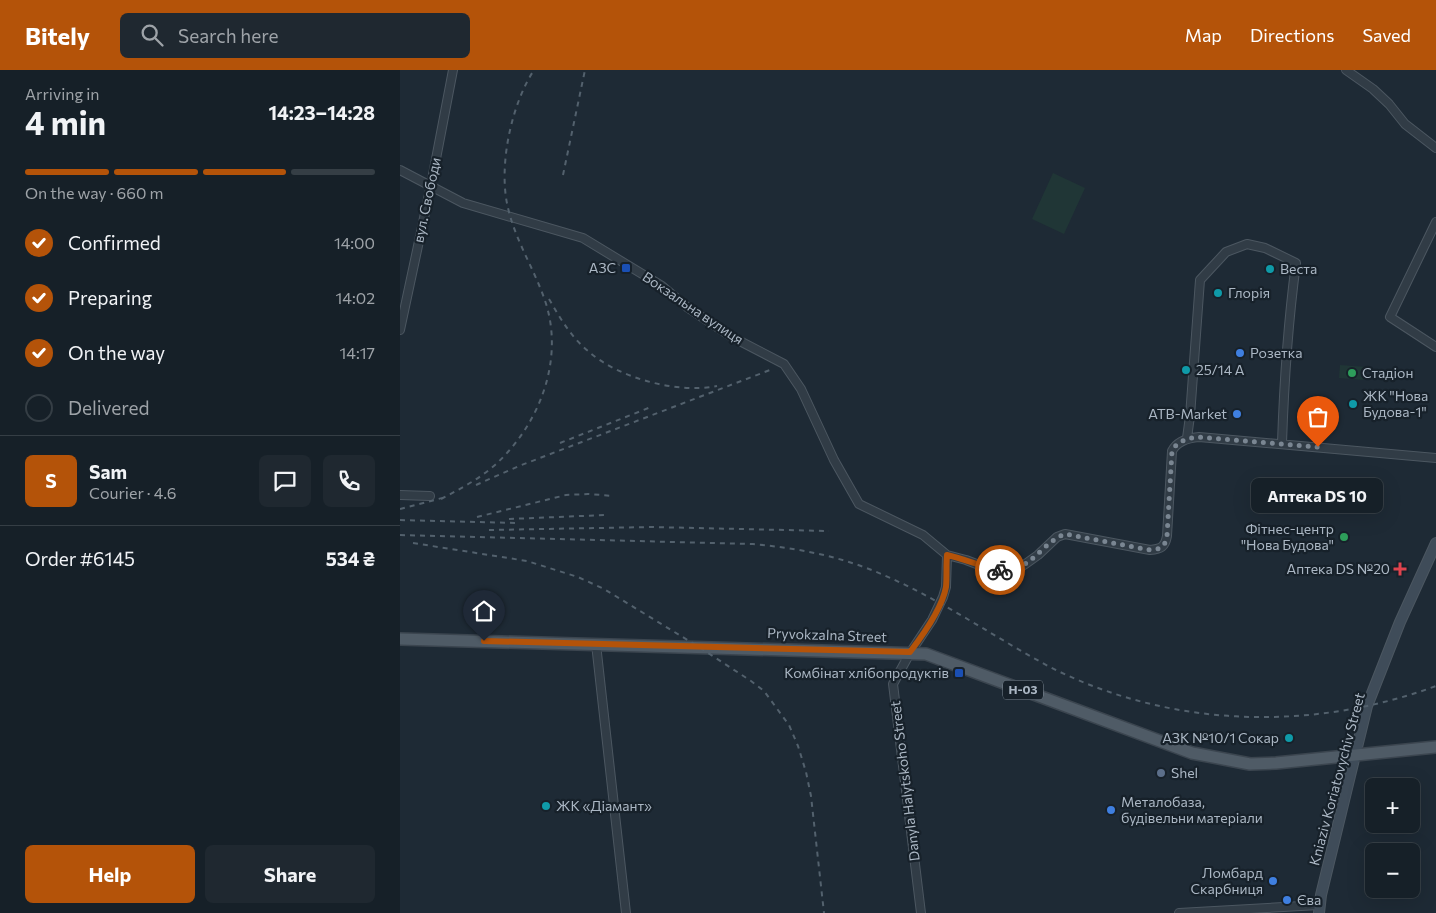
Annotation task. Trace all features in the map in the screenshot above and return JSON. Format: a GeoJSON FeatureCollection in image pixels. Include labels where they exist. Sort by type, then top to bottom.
{"type":"FeatureCollection","features":[{"type":"Feature","properties":{"kind":"main road","name":"Kniaziv Koriatovychiv Street"},"geometry":{"type":"LineString","coordinates":[[1319,909],[1367,706],[1400,622],[1436,543]]}},
{"type":"Feature","properties":{"kind":"main road","name":"Pryvokzalna Street"},"geometry":{"type":"LineString","coordinates":[[400,639],[910,652],[926,654],[1192,753],[1250,764],[1354,756]]}},
{"type":"Feature","properties":{"kind":"main road","name":"Н-03"},"geometry":{"type":"LineString","coordinates":[[1354,756],[1436,747]]}},
{"type":"Feature","properties":{"kind":"street","name":"вул. Свободи"},"geometry":{"type":"LineString","coordinates":[[400,330],[453,70]]}},
{"type":"Feature","properties":{"kind":"street"},"geometry":{"type":"LineString","coordinates":[[1346,70],[1373,90],[1389,104],[1405,124],[1436,148]]}},
{"type":"Feature","properties":{"kind":"street","name":"Вокзальна вулиця"},"geometry":{"type":"LineString","coordinates":[[400,170],[464,203],[584,238],[662,286],[687,307],[732,337],[784,364],[801,389],[834,460],[859,504],[924,535],[947,555]]}},
{"type":"Feature","properties":{"kind":"street"},"geometry":{"type":"LineString","coordinates":[[1436,222],[1390,317],[1436,348]]}},
{"type":"Feature","properties":{"kind":"street"},"geometry":{"type":"LineString","coordinates":[[1187,438],[1200,280],[1226,252],[1247,244],[1265,248],[1296,263],[1289,315],[1282,443]]}},
{"type":"Feature","properties":{"kind":"street"},"geometry":{"type":"LineString","coordinates":[[910,652],[932,620],[943,597],[946,587],[947,555],[987,568],[1007,571],[1024,565],[1057,537],[1065,534],[1150,550],[1160,549],[1166,544],[1167,536],[1172,451],[1175,446],[1187,438],[1199,437],[1282,443],[1436,458]]}},
{"type":"Feature","properties":{"kind":"street"},"geometry":{"type":"LineString","coordinates":[[400,495],[430,496]]}},
{"type":"Feature","properties":{"kind":"street"},"geometry":{"type":"LineString","coordinates":[[596,644],[626,913]]}},
{"type":"Feature","properties":{"kind":"street","name":"Danyla Halytskoho Street"},"geometry":{"type":"LineString","coordinates":[[910,652],[893,684],[921,913]]}},
{"type":"Feature","properties":{"kind":"street"},"geometry":{"type":"LineString","coordinates":[[1179,913],[1319,909]]}},
{"type":"Feature","properties":{"kind":"green space"},"geometry":{"type":"Polygon","coordinates":[[[1053,173],[1085,188],[1064,234],[1032,219],[1053,173]]]}},
{"type":"Feature","properties":{"kind":"green space","name":"Стадіон"},"geometry":{"type":"Polygon","coordinates":[[[1340,365],[1366,367],[1365,380],[1339,378],[1340,365]]]}},
{"type":"Feature","properties":{"kind":"railway"},"geometry":{"type":"LineString","coordinates":[[441,499],[482,475],[495,465],[510,449],[524,432],[535,413],[549,372],[552,350],[547,307],[516,233],[505,192],[506,156],[513,118],[526,84],[534,70]]}},
{"type":"Feature","properties":{"kind":"railway"},"geometry":{"type":"LineString","coordinates":[[563,175],[585,70]]}},
{"type":"Feature","properties":{"kind":"railway"},"geometry":{"type":"LineString","coordinates":[[549,299],[576,340],[601,361],[615,369],[649,382],[667,386],[684,388],[717,386]]}},
{"type":"Feature","properties":{"kind":"railway"},"geometry":{"type":"LineString","coordinates":[[476,485],[519,466],[770,370]]}},
{"type":"Feature","properties":{"kind":"railway"},"geometry":{"type":"LineString","coordinates":[[560,443],[651,407]]}},
{"type":"Feature","properties":{"kind":"railway"},"geometry":{"type":"LineString","coordinates":[[477,517],[566,495],[614,496]]}},
{"type":"Feature","properties":{"kind":"railway"},"geometry":{"type":"LineString","coordinates":[[400,509],[446,497]]}},
{"type":"Feature","properties":{"kind":"railway"},"geometry":{"type":"LineString","coordinates":[[509,519],[606,515]]}},
{"type":"Feature","properties":{"kind":"railway"},"geometry":{"type":"LineString","coordinates":[[400,520],[518,523]]}},
{"type":"Feature","properties":{"kind":"railway"},"geometry":{"type":"LineString","coordinates":[[489,530],[652,527],[829,531]]}},
{"type":"Feature","properties":{"kind":"railway"},"geometry":{"type":"LineString","coordinates":[[400,535],[753,544],[815,553],[859,565],[897,581],[942,604],[1050,667],[1096,687],[1143,702],[1192,712],[1241,717],[1291,716],[1340,711],[1388,701],[1436,686]]}},
{"type":"Feature","properties":{"kind":"railway"},"geometry":{"type":"LineString","coordinates":[[413,543],[527,561],[578,577],[604,589],[699,647],[764,691],[789,725],[806,772],[811,796],[824,913]]}},
{"type":"Feature","properties":{"kind":"way so far"},"geometry":{"type":"LineString","coordinates":[[1000,570],[1007,571],[1024,565],[1057,537],[1065,534],[1150,550],[1160,549],[1166,544],[1167,536],[1172,451],[1175,446],[1187,438],[1199,437],[1318,447]]}},
{"type":"Feature","properties":{"kind":"place","name":"АЗС"},"geometry":{"type":"Point","coordinates":[626,268]}},
{"type":"Feature","properties":{"kind":"place","name":"Веста"},"geometry":{"type":"Point","coordinates":[1270,269]}},
{"type":"Feature","properties":{"kind":"place","name":"Глорія"},"geometry":{"type":"Point","coordinates":[1218,293]}},
{"type":"Feature","properties":{"kind":"place","name":"Розетка"},"geometry":{"type":"Point","coordinates":[1240,353]}},
{"type":"Feature","properties":{"kind":"place","name":"25/14 А"},"geometry":{"type":"Point","coordinates":[1186,370]}},
{"type":"Feature","properties":{"kind":"place","name":"Стадіон"},"geometry":{"type":"Point","coordinates":[1352,373]}},
{"type":"Feature","properties":{"kind":"place","name":"ЖК \"Нова Будова-1\""},"geometry":{"type":"Point","coordinates":[1353,404]}},
{"type":"Feature","properties":{"kind":"place","name":"ATB-Market"},"geometry":{"type":"Point","coordinates":[1237,414]}},
{"type":"Feature","properties":{"kind":"place","name":"Аптека DS 10"},"geometry":{"type":"Point","coordinates":[1318,447]}},
{"type":"Feature","properties":{"kind":"place","name":"Фітнес-центр \"Нова Будова\""},"geometry":{"type":"Point","coordinates":[1344,537]}},
{"type":"Feature","properties":{"kind":"place","name":"Аптека DS №20"},"geometry":{"type":"Point","coordinates":[1400,569]}},
{"type":"Feature","properties":{"kind":"place","name":"Комбінат хлібопродуктів"},"geometry":{"type":"Point","coordinates":[959,673]}},
{"type":"Feature","properties":{"kind":"place","name":"АЗК №10/1 Сокар"},"geometry":{"type":"Point","coordinates":[1289,738]}},
{"type":"Feature","properties":{"kind":"place","name":"Shel"},"geometry":{"type":"Point","coordinates":[1161,773]}},
{"type":"Feature","properties":{"kind":"place","name":"ЖК «Діамант»"},"geometry":{"type":"Point","coordinates":[546,806]}},
{"type":"Feature","properties":{"kind":"place","name":"Металобаза, будівельни матеріали"},"geometry":{"type":"Point","coordinates":[1111,810]}},
{"type":"Feature","properties":{"kind":"place","name":"Ломбард Скарбниця"},"geometry":{"type":"Point","coordinates":[1273,881]}},
{"type":"Feature","properties":{"kind":"place","name":"Єва"},"geometry":{"type":"Point","coordinates":[1287,900]}},
{"type":"Feature","properties":{"kind":"route"},"geometry":{"type":"LineString","coordinates":[[484,641],[910,652],[932,620],[943,597],[946,587],[947,555],[987,568],[1000,570]]}}]}
